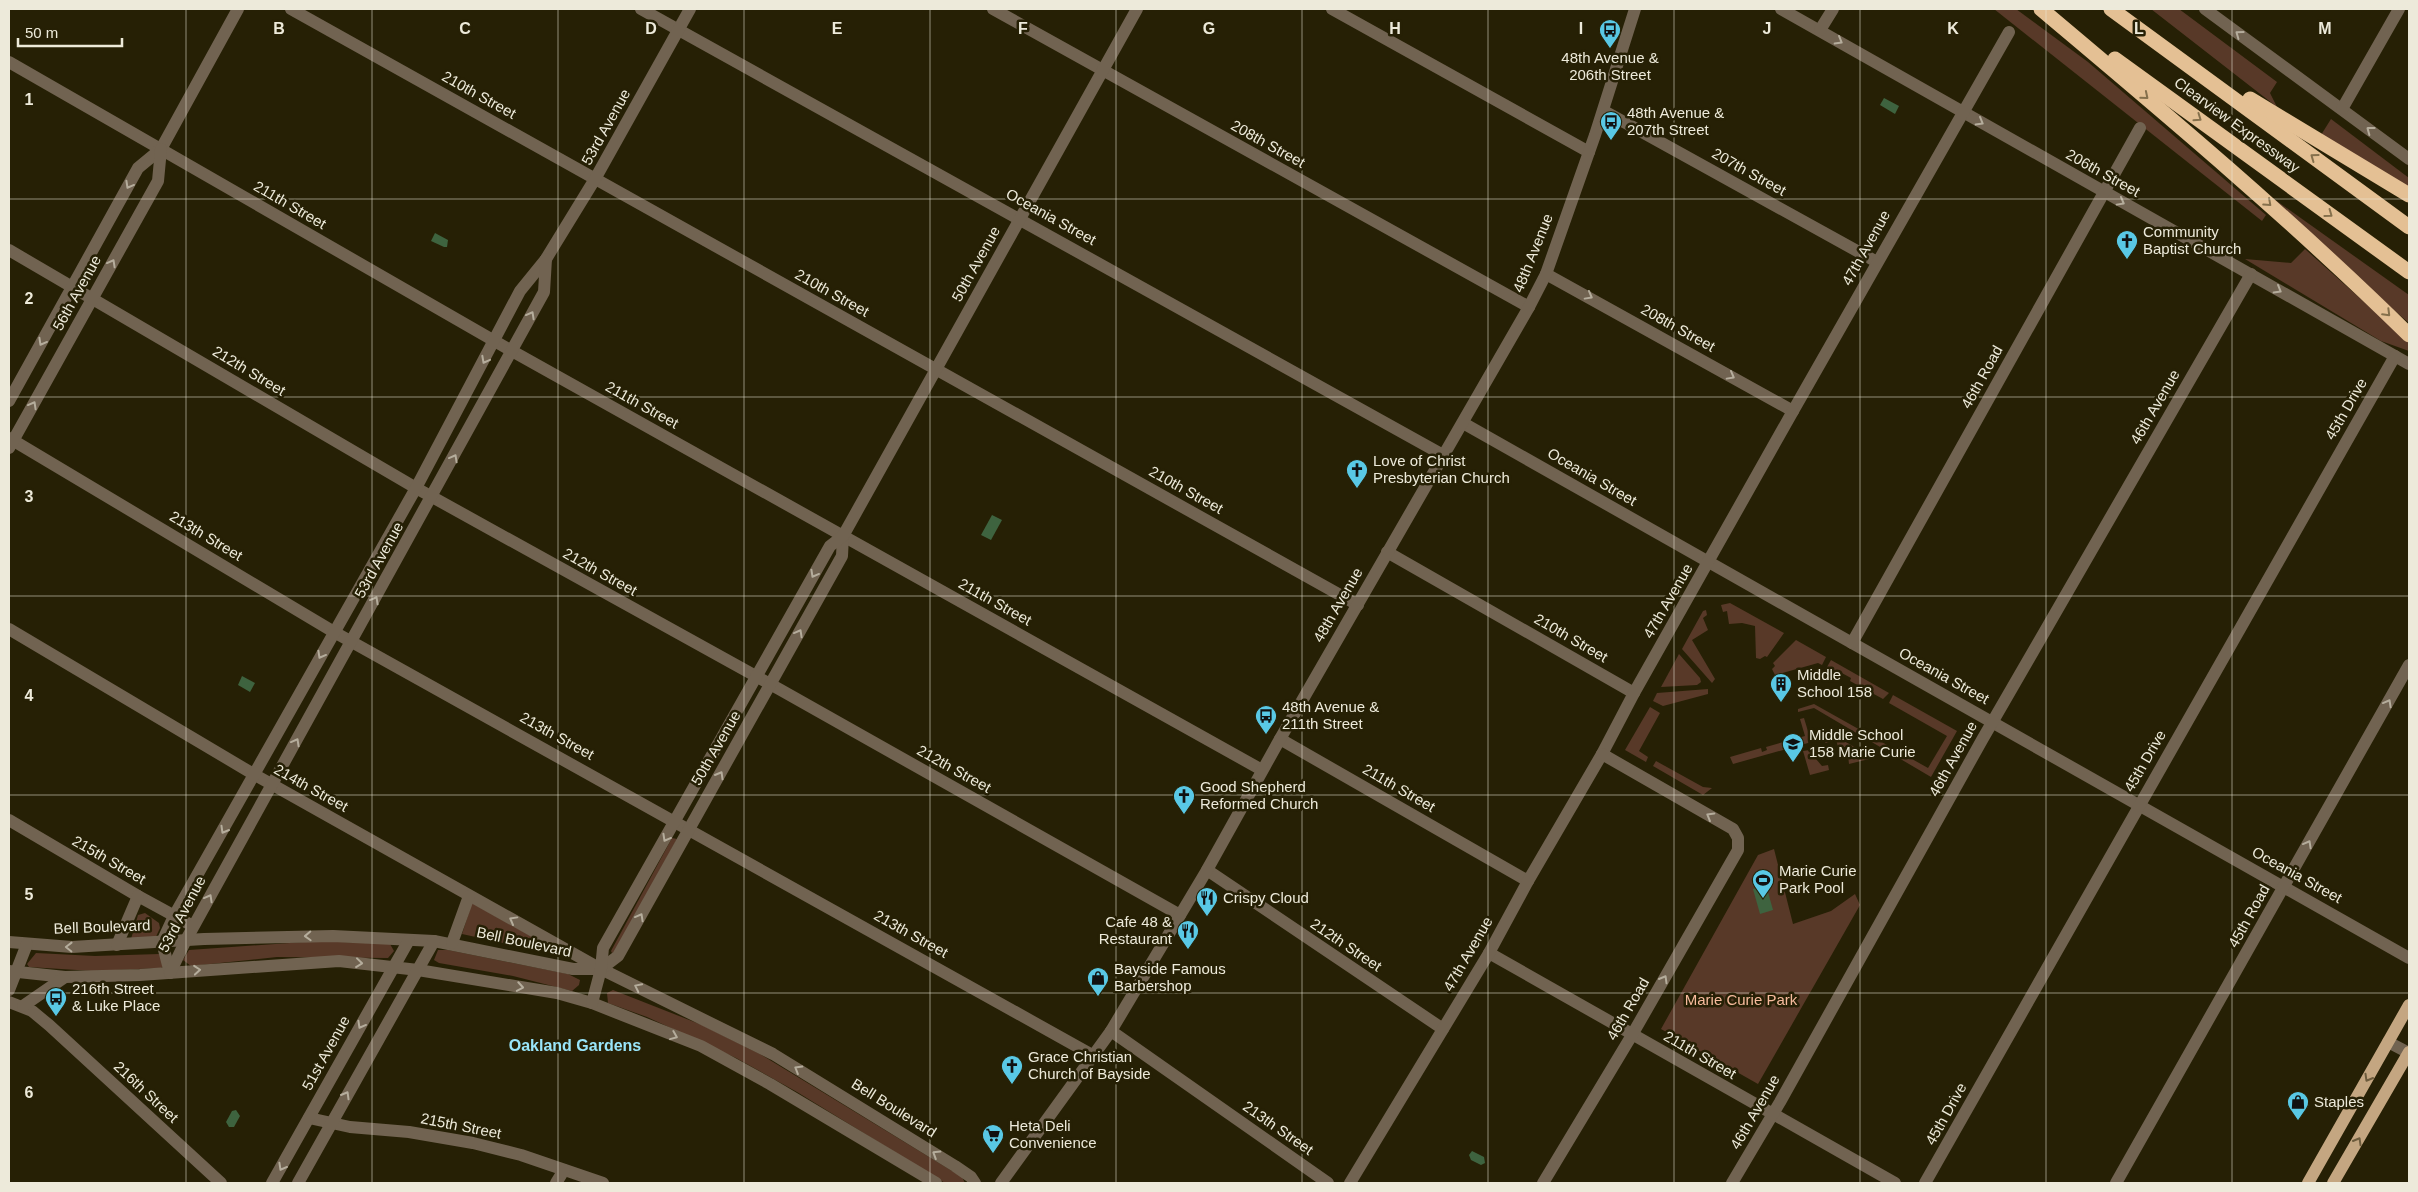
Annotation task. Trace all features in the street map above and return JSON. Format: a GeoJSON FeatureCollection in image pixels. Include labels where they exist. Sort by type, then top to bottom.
{"type":"FeatureCollection","features":[{"type":"Feature","properties":{"kind":"highway","name":"Clearview Expressway"},"geometry":{"type":"LineString","coordinates":[[2042,9],[2409,272]]}},
{"type":"Feature","properties":{"kind":"highway"},"geometry":{"type":"LineString","coordinates":[[2042,9],[2202,145],[2345,272],[2409,335]]}},
{"type":"Feature","properties":{"kind":"highway","name":"Clearview Expressway"},"geometry":{"type":"LineString","coordinates":[[2111,9],[2409,228]]}},
{"type":"Feature","properties":{"kind":"highway"},"geometry":{"type":"LineString","coordinates":[[2169,51],[2409,195]]}},
{"type":"Feature","properties":{"kind":"main road"},"geometry":{"type":"LineString","coordinates":[[2308,1183],[2409,1005]]}},
{"type":"Feature","properties":{"kind":"main road"},"geometry":{"type":"LineString","coordinates":[[2333,1183],[2409,1053]]}},
{"type":"Feature","properties":{"kind":"street","name":"56th Avenue"},"geometry":{"type":"LineString","coordinates":[[10,442],[158,181],[161,150],[238,9]]}},
{"type":"Feature","properties":{"kind":"street","name":"210th Street"},"geometry":{"type":"LineString","coordinates":[[291,9],[1358,605]]}},
{"type":"Feature","properties":{"kind":"street","name":"Oceania Street"},"geometry":{"type":"LineString","coordinates":[[641,9],[1020,218],[1443,455]]}},
{"type":"Feature","properties":{"kind":"street","name":"53rd Avenue"},"geometry":{"type":"LineString","coordinates":[[170,972],[162,942],[174,916],[416,488],[496,342],[520,292],[546,259],[595,179],[690,9]]}},
{"type":"Feature","properties":{"kind":"street","name":"208th Street"},"geometry":{"type":"LineString","coordinates":[[992,9],[1529,307]]}},
{"type":"Feature","properties":{"kind":"street","name":"50th Avenue"},"geometry":{"type":"LineString","coordinates":[[592,1003],[601,969],[603,948],[830,546],[843,536],[1137,9]]}},
{"type":"Feature","properties":{"kind":"street"},"geometry":{"type":"LineString","coordinates":[[1332,9],[1589,152]]}},
{"type":"Feature","properties":{"kind":"street","name":"48th Avenue"},"geometry":{"type":"LineString","coordinates":[[1001,1183],[1094,1056],[1180,915],[1529,307],[1546,274],[1604,111],[1635,9]]}},
{"type":"Feature","properties":{"kind":"street","name":"206th Street"},"geometry":{"type":"LineString","coordinates":[[1781,9],[2409,364]]}},
{"type":"Feature","properties":{"kind":"street"},"geometry":{"type":"LineString","coordinates":[[1820,30],[1833,9]]}},
{"type":"Feature","properties":{"kind":"street"},"geometry":{"type":"LineString","coordinates":[[2207,9],[2409,159]]}},
{"type":"Feature","properties":{"kind":"street"},"geometry":{"type":"LineString","coordinates":[[2342,109],[2399,9]]}},
{"type":"Feature","properties":{"kind":"street","name":"47th Avenue"},"geometry":{"type":"LineString","coordinates":[[1350,1183],[1489,953],[1877,262],[2009,32]]}},
{"type":"Feature","properties":{"kind":"street","name":"211th Street"},"geometry":{"type":"LineString","coordinates":[[9,62],[496,342],[1262,770]]}},
{"type":"Feature","properties":{"kind":"street","name":"207th Street"},"geometry":{"type":"LineString","coordinates":[[1604,111],[1877,262]]}},
{"type":"Feature","properties":{"kind":"street","name":"46th Road"},"geometry":{"type":"LineString","coordinates":[[1852,643],[2140,128]]}},
{"type":"Feature","properties":{"kind":"street","name":"56th Avenue"},"geometry":{"type":"LineString","coordinates":[[9,401],[138,168],[161,150]]}},
{"type":"Feature","properties":{"kind":"street","name":"212th Street"},"geometry":{"type":"LineString","coordinates":[[9,250],[416,488],[1180,915]]}},
{"type":"Feature","properties":{"kind":"street","name":"53rd Avenue"},"geometry":{"type":"LineString","coordinates":[[170,972],[193,926],[352,642],[544,292],[546,259]]}},
{"type":"Feature","properties":{"kind":"street","name":"208th Street"},"geometry":{"type":"LineString","coordinates":[[1546,274],[1793,411]]}},
{"type":"Feature","properties":{"kind":"street","name":"46th Avenue"},"geometry":{"type":"LineString","coordinates":[[1732,1183],[1993,722],[2251,274]]}},
{"type":"Feature","properties":{"kind":"street","name":"45th Drive"},"geometry":{"type":"LineString","coordinates":[[1926,1183],[2395,356]]}},
{"type":"Feature","properties":{"kind":"street","name":"Oceania Street"},"geometry":{"type":"LineString","coordinates":[[1463,423],[2409,958]]}},
{"type":"Feature","properties":{"kind":"street","name":"213th Street"},"geometry":{"type":"LineString","coordinates":[[10,442],[334,632],[690,828],[1094,1056]]}},
{"type":"Feature","properties":{"kind":"street","name":"50th Avenue"},"geometry":{"type":"LineString","coordinates":[[601,969],[618,956],[771,685],[842,556],[843,536]]}},
{"type":"Feature","properties":{"kind":"street","name":"210th Street"},"geometry":{"type":"LineString","coordinates":[[1387,552],[1634,693]]}},
{"type":"Feature","properties":{"kind":"street","name":"214th Street"},"geometry":{"type":"LineString","coordinates":[[9,629],[272,785],[601,969]]}},
{"type":"Feature","properties":{"kind":"street","name":"45th Road"},"geometry":{"type":"LineString","coordinates":[[2116,1183],[2409,665]]}},
{"type":"Feature","properties":{"kind":"street","name":"211th Street"},"geometry":{"type":"LineString","coordinates":[[1280,739],[1528,881]]}},
{"type":"Feature","properties":{"kind":"street","name":"46th Road"},"geometry":{"type":"LineString","coordinates":[[1543,1183],[1640,1022],[1738,850],[1738,838],[1733,829],[1602,754]]}},
{"type":"Feature","properties":{"kind":"street","name":"215th Street"},"geometry":{"type":"LineString","coordinates":[[9,820],[193,926]]}},
{"type":"Feature","properties":{"kind":"street","name":"212th Street"},"geometry":{"type":"LineString","coordinates":[[1207,870],[1443,1029]]}},
{"type":"Feature","properties":{"kind":"street"},"geometry":{"type":"LineString","coordinates":[[117,945],[138,896]]}},
{"type":"Feature","properties":{"kind":"street"},"geometry":{"type":"LineString","coordinates":[[452,943],[469,896]]}},
{"type":"Feature","properties":{"kind":"street","name":"Bell Boulevard"},"geometry":{"type":"LineString","coordinates":[[9,942],[72,947],[186,940],[333,936],[452,943],[573,969],[601,969],[773,1054],[956,1166],[971,1177],[975,1183]]}},
{"type":"Feature","properties":{"kind":"street","name":"51st Avenue"},"geometry":{"type":"LineString","coordinates":[[272,1183],[409,940]]}},
{"type":"Feature","properties":{"kind":"street"},"geometry":{"type":"LineString","coordinates":[[298,1183],[434,941]]}},
{"type":"Feature","properties":{"kind":"street"},"geometry":{"type":"LineString","coordinates":[[9,990],[12,971],[27,944]]}},
{"type":"Feature","properties":{"kind":"street","name":"211th Street"},"geometry":{"type":"LineString","coordinates":[[1489,953],[1895,1183]]}},
{"type":"Feature","properties":{"kind":"street"},"geometry":{"type":"LineString","coordinates":[[12,971],[65,977],[338,962],[418,970],[557,993],[592,1003],[701,1046],[770,1084],[936,1183]]}},
{"type":"Feature","properties":{"kind":"street"},"geometry":{"type":"LineString","coordinates":[[9,1002],[23,1006],[65,977]]}},
{"type":"Feature","properties":{"kind":"street","name":"216th Street"},"geometry":{"type":"LineString","coordinates":[[23,1006],[49,1025],[221,1183]]}},
{"type":"Feature","properties":{"kind":"street","name":"213th Street"},"geometry":{"type":"LineString","coordinates":[[1110,1031],[1328,1183]]}},
{"type":"Feature","properties":{"kind":"street"},"geometry":{"type":"LineString","coordinates":[[2388,1042],[2409,1053]]}},
{"type":"Feature","properties":{"kind":"street","name":"215th Street"},"geometry":{"type":"LineString","coordinates":[[309,1118],[330,1123],[409,1132],[473,1143],[521,1155],[603,1183]]}},
{"type":"Feature","properties":{"kind":"street"},"geometry":{"type":"LineString","coordinates":[[556,1183],[564,1170]]}},
{"type":"Feature","properties":{"kind":"green space"},"geometry":{"type":"Polygon","coordinates":[[[1994,9],[2016,9],[2088,62],[2266,215],[2262,221],[1994,9]]]}},
{"type":"Feature","properties":{"kind":"green space"},"geometry":{"type":"Polygon","coordinates":[[[2151,9],[2179,9],[2277,82],[2270,93],[2277,107],[2151,9]]]}},
{"type":"Feature","properties":{"kind":"green space"},"geometry":{"type":"Polygon","coordinates":[[[2331,119],[2409,178],[2409,192],[2321,135],[2331,119]]]}},
{"type":"Feature","properties":{"kind":"green space"},"geometry":{"type":"Polygon","coordinates":[[[2257,187],[2409,295],[2409,323],[2396,312],[2257,187]]]}},
{"type":"Feature","properties":{"kind":"green space"},"geometry":{"type":"Polygon","coordinates":[[[2305,249],[2409,342],[2409,351],[2381,341],[2245,259],[2291,263],[2305,249]]]}},
{"type":"Feature","properties":{"kind":"green space"},"geometry":{"type":"Polygon","coordinates":[[[1730,603],[1784,633],[1767,657],[1756,658],[1755,626],[1742,623],[1729,624],[1727,611],[1723,612],[1721,605],[1730,603]]]}},
{"type":"Feature","properties":{"kind":"green space"},"geometry":{"type":"Polygon","coordinates":[[[1706,610],[1707,615],[1703,618],[1708,630],[1692,640],[1715,679],[1712,683],[1682,649],[1703,611],[1706,610]]]}},
{"type":"Feature","properties":{"kind":"green space"},"geometry":{"type":"Polygon","coordinates":[[[1796,640],[1826,657],[1822,665],[1818,663],[1775,675],[1772,669],[1775,666],[1773,663],[1796,640]]]}},
{"type":"Feature","properties":{"kind":"green space"},"geometry":{"type":"Polygon","coordinates":[[[1679,654],[1700,678],[1701,682],[1697,685],[1661,687],[1679,654]]]}},
{"type":"Feature","properties":{"kind":"green space"},"geometry":{"type":"Polygon","coordinates":[[[1831,660],[1889,693],[1883,699],[1850,681],[1851,678],[1827,667],[1831,660]]]}},
{"type":"Feature","properties":{"kind":"green space"},"geometry":{"type":"Polygon","coordinates":[[[1708,689],[1708,694],[1663,706],[1653,701],[1657,693],[1708,689]]]}},
{"type":"Feature","properties":{"kind":"green space"},"geometry":{"type":"Polygon","coordinates":[[[1893,695],[1957,731],[1931,777],[1814,708],[1798,712],[1798,709],[1814,704],[1928,768],[1947,736],[1889,703],[1893,695]]]}},
{"type":"Feature","properties":{"kind":"green space"},"geometry":{"type":"Polygon","coordinates":[[[1650,707],[1660,713],[1639,751],[1648,757],[1646,762],[1625,750],[1650,707]]]}},
{"type":"Feature","properties":{"kind":"green space"},"geometry":{"type":"Polygon","coordinates":[[[1804,718],[1810,738],[1808,743],[1733,764],[1730,757],[1761,748],[1762,752],[1767,750],[1766,747],[1805,736],[1800,719],[1804,718]]]}},
{"type":"Feature","properties":{"kind":"green space"},"geometry":{"type":"Polygon","coordinates":[[[1823,729],[1873,758],[1849,764],[1847,747],[1838,747],[1836,739],[1826,743],[1819,736],[1823,729]]]}},
{"type":"Feature","properties":{"kind":"green space"},"geometry":{"type":"Polygon","coordinates":[[[1817,749],[1816,759],[1822,766],[1828,765],[1829,770],[1810,775],[1803,751],[1817,749]]]}},
{"type":"Feature","properties":{"kind":"green space"},"geometry":{"type":"Polygon","coordinates":[[[1656,761],[1703,787],[1712,788],[1703,795],[1653,766],[1656,761]]]}},
{"type":"Feature","properties":{"kind":"green space"},"geometry":{"type":"Polygon","coordinates":[[[672,838],[677,839],[615,952],[612,953],[611,951],[672,838]]]}},
{"type":"Feature","properties":{"kind":"green space","name":"Marie Curie Park"},"geometry":{"type":"Polygon","coordinates":[[[1774,849],[1793,924],[1831,911],[1855,894],[1860,905],[1758,1084],[1661,1029],[1758,855],[1774,849]]]}},
{"type":"Feature","properties":{"kind":"green space"},"geometry":{"type":"Polygon","coordinates":[[[472,903],[568,957],[462,934],[472,903]]]}},
{"type":"Feature","properties":{"kind":"green space"},"geometry":{"type":"Polygon","coordinates":[[[145,913],[159,923],[160,928],[154,941],[131,939],[138,915],[145,913]]]}},
{"type":"Feature","properties":{"kind":"green space"},"geometry":{"type":"Polygon","coordinates":[[[318,941],[390,944],[394,951],[388,958],[277,957],[191,966],[183,960],[189,950],[318,941]]]}},
{"type":"Feature","properties":{"kind":"green space"},"geometry":{"type":"Polygon","coordinates":[[[438,950],[448,950],[568,974],[580,980],[579,985],[572,991],[513,976],[439,963],[434,960],[438,950]]]}},
{"type":"Feature","properties":{"kind":"green space"},"geometry":{"type":"Polygon","coordinates":[[[36,953],[95,956],[159,954],[165,964],[161,968],[93,971],[29,967],[27,964],[36,953]]]}},
{"type":"Feature","properties":{"kind":"green space"},"geometry":{"type":"Polygon","coordinates":[[[613,990],[702,1025],[760,1054],[962,1177],[965,1183],[945,1183],[797,1092],[736,1058],[647,1017],[608,1003],[607,993],[613,990]]]}},
{"type":"Feature","properties":{"kind":"shaded area"},"geometry":{"type":"Polygon","coordinates":[[[1884,98],[1899,106],[1895,114],[1880,105],[1884,98]]]}},
{"type":"Feature","properties":{"kind":"shaded area"},"geometry":{"type":"Polygon","coordinates":[[[435,233],[448,240],[447,247],[431,241],[435,233]]]}},
{"type":"Feature","properties":{"kind":"shaded area"},"geometry":{"type":"Polygon","coordinates":[[[992,515],[1002,520],[991,540],[981,535],[992,515]]]}},
{"type":"Feature","properties":{"kind":"shaded area"},"geometry":{"type":"Polygon","coordinates":[[[242,676],[255,683],[250,692],[238,685],[242,676]]]}},
{"type":"Feature","properties":{"kind":"shaded area","name":"Marie Curie Park Pool"},"geometry":{"type":"Polygon","coordinates":[[[1766,885],[1773,910],[1760,914],[1753,889],[1766,885]]]}},
{"type":"Feature","properties":{"kind":"shaded area"},"geometry":{"type":"Polygon","coordinates":[[[236,1110],[240,1116],[234,1127],[229,1127],[226,1122],[232,1111],[236,1110]]]}},
{"type":"Feature","properties":{"kind":"shaded area"},"geometry":{"type":"Polygon","coordinates":[[[1472,1151],[1484,1157],[1485,1163],[1481,1165],[1471,1160],[1469,1155],[1472,1151]]]}},
{"type":"Feature","properties":{"kind":"place","name":"48th Avenue & 206th Street"},"geometry":{"type":"Point","coordinates":[1610,49]}},
{"type":"Feature","properties":{"kind":"place","name":"48th Avenue & 207th Street"},"geometry":{"type":"Point","coordinates":[1611,141]}},
{"type":"Feature","properties":{"kind":"place","name":"Community Baptist Church"},"geometry":{"type":"Point","coordinates":[2127,260]}},
{"type":"Feature","properties":{"kind":"place","name":"Love of Christ Presbyterian Church"},"geometry":{"type":"Point","coordinates":[1357,489]}},
{"type":"Feature","properties":{"kind":"place","name":"Middle School 158"},"geometry":{"type":"Point","coordinates":[1781,703]}},
{"type":"Feature","properties":{"kind":"place","name":"48th Avenue & 211th Street"},"geometry":{"type":"Point","coordinates":[1266,735]}},
{"type":"Feature","properties":{"kind":"place","name":"Middle School 158 Marie Curie"},"geometry":{"type":"Point","coordinates":[1793,763]}},
{"type":"Feature","properties":{"kind":"place","name":"Good Shepherd Reformed Church"},"geometry":{"type":"Point","coordinates":[1184,815]}},
{"type":"Feature","properties":{"kind":"place","name":"Marie Curie Park Pool"},"geometry":{"type":"Point","coordinates":[1763,899]}},
{"type":"Feature","properties":{"kind":"place","name":"Crispy Cloud"},"geometry":{"type":"Point","coordinates":[1207,917]}},
{"type":"Feature","properties":{"kind":"place","name":"Cafe 48 & Restaurant"},"geometry":{"type":"Point","coordinates":[1188,950]}},
{"type":"Feature","properties":{"kind":"place","name":"Bayside Famous Barbershop"},"geometry":{"type":"Point","coordinates":[1098,997]}},
{"type":"Feature","properties":{"kind":"place","name":"216th Street & Luke Place"},"geometry":{"type":"Point","coordinates":[56,1017]}},
{"type":"Feature","properties":{"kind":"place","name":"Grace Christian Church of Bayside"},"geometry":{"type":"Point","coordinates":[1012,1085]}},
{"type":"Feature","properties":{"kind":"place","name":"Staples"},"geometry":{"type":"Point","coordinates":[2298,1121]}},
{"type":"Feature","properties":{"kind":"place","name":"Heta Deli Convenience"},"geometry":{"type":"Point","coordinates":[993,1154]}},
{"type":"Feature","properties":{"kind":"district","name":"Oakland Gardens"},"geometry":{"type":"Point","coordinates":[575,1045]}}]}
